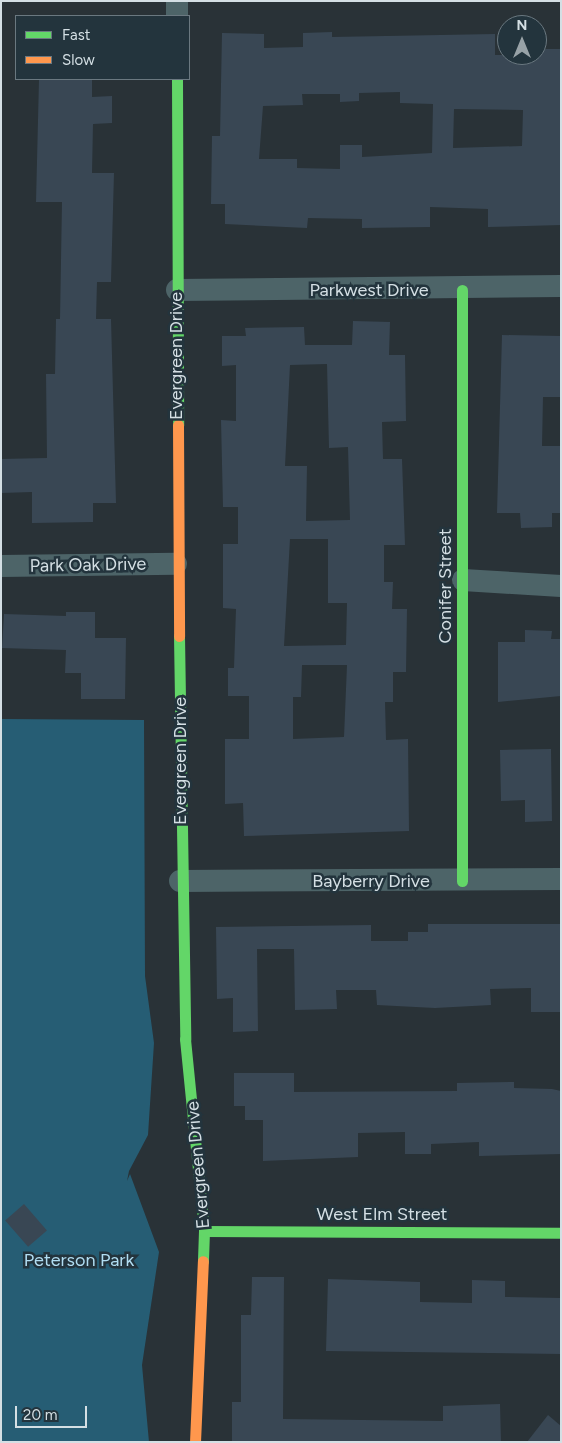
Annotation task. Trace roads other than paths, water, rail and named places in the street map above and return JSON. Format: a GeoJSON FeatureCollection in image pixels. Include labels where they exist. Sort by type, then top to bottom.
{"type":"FeatureCollection","features":[{"type":"Feature","properties":{"kind":"street"},"geometry":{"type":"LineString","coordinates":[[177,1],[177,15]]}},
{"type":"Feature","properties":{"kind":"street","name":"Evergreen Drive"},"geometry":{"type":"LineString","coordinates":[[177,80],[176,564],[180,881],[185,1039],[204,1231],[195,1442]]}},
{"type":"Feature","properties":{"kind":"street","name":"Parkwest Drive"},"geometry":{"type":"LineString","coordinates":[[177,290],[462,290],[561,286]]}},
{"type":"Feature","properties":{"kind":"street","name":"Conifer Street"},"geometry":{"type":"LineString","coordinates":[[462,290],[462,881]]}},
{"type":"Feature","properties":{"kind":"street","name":"Park Oak Drive"},"geometry":{"type":"LineString","coordinates":[[1,566],[176,564]]}},
{"type":"Feature","properties":{"kind":"street"},"geometry":{"type":"LineString","coordinates":[[463,580],[561,586]]}},
{"type":"Feature","properties":{"kind":"street","name":"Bayberry Drive"},"geometry":{"type":"LineString","coordinates":[[180,881],[561,879]]}},
{"type":"Feature","properties":{"kind":"street","name":"West Elm Street"},"geometry":{"type":"LineString","coordinates":[[204,1231],[561,1232]]}},
{"type":"Feature","properties":{"kind":"park label","name":"Peterson Park"},"geometry":{"type":"Point","coordinates":[79,1260]}}]}
